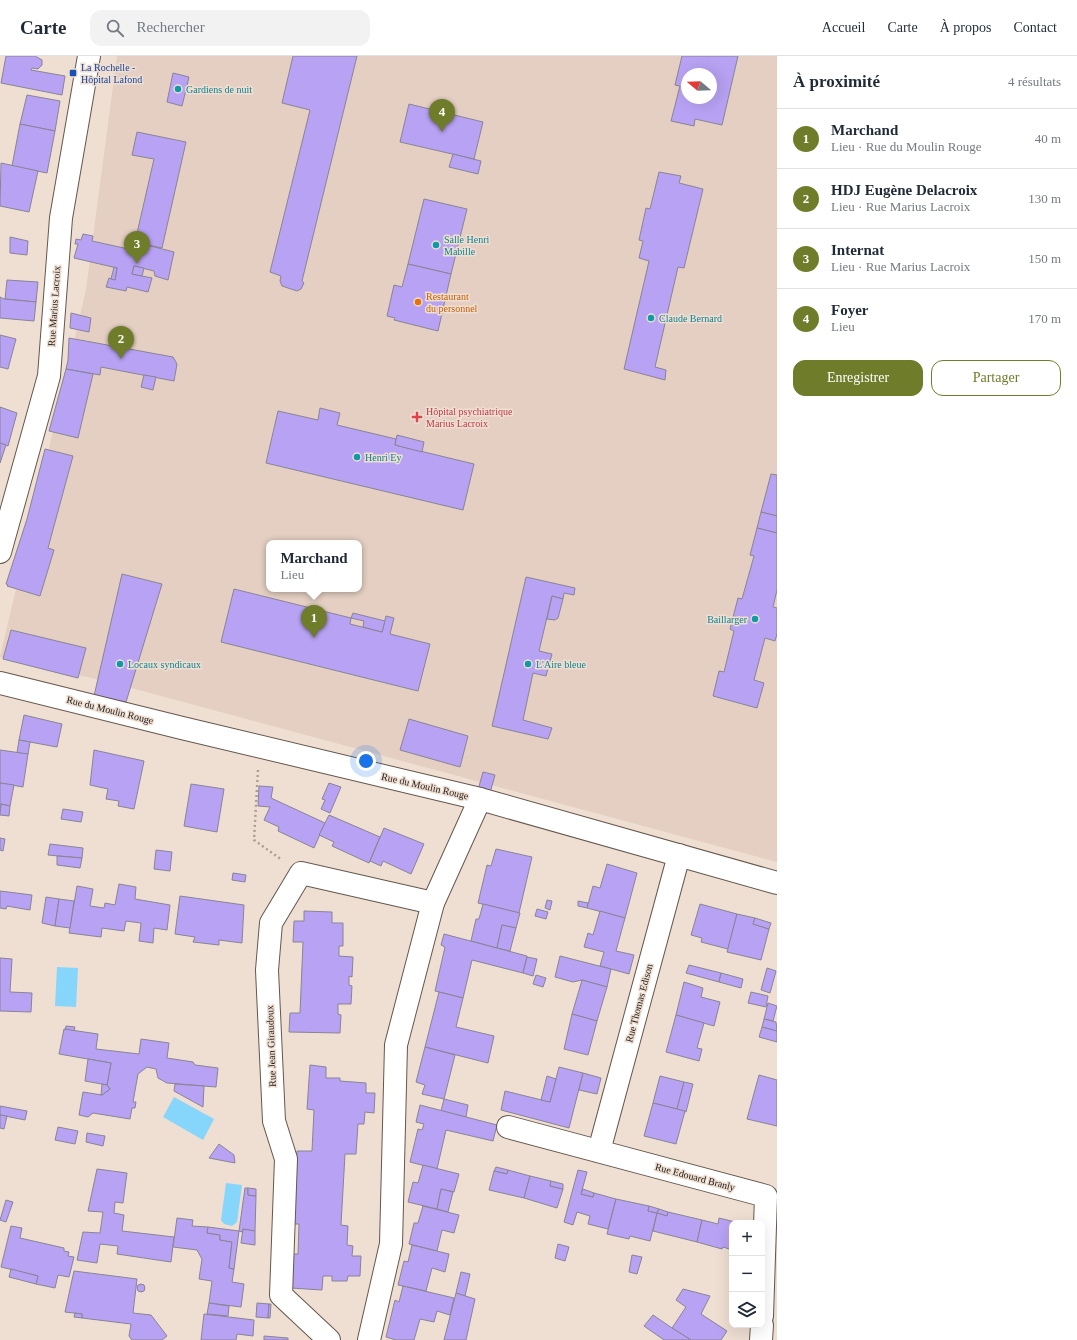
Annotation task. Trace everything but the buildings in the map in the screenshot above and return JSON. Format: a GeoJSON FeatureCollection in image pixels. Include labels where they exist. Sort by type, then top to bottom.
{"type":"FeatureCollection","features":[{"type":"Feature","properties":{"kind":"street","name":"Rue Marius Lacroix"},"geometry":{"type":"LineString","coordinates":[[0,552],[49,376],[61,218],[89,56]]}},
{"type":"Feature","properties":{"kind":"street","name":"Rue du Moulin Rouge"},"geometry":{"type":"LineString","coordinates":[[0,683],[480,799],[777,883]]}},
{"type":"Feature","properties":{"kind":"street"},"geometry":{"type":"LineString","coordinates":[[369,1340],[391,1244],[396,1045],[433,903],[480,799]]}},
{"type":"Feature","properties":{"kind":"street","name":"Rue Thomas Edison"},"geometry":{"type":"LineString","coordinates":[[599,1151],[679,856]]}},
{"type":"Feature","properties":{"kind":"street"},"geometry":{"type":"LineString","coordinates":[[301,873],[433,903]]}},
{"type":"Feature","properties":{"kind":"street","name":"Rue Jean Giraudoux"},"geometry":{"type":"LineString","coordinates":[[301,873],[271,923],[268,970],[274,1120],[286,1159],[281,1294],[329,1340]]}},
{"type":"Feature","properties":{"kind":"street","name":"Rue Edouard Branly"},"geometry":{"type":"LineString","coordinates":[[508,1127],[766,1196],[763,1292]]}},
{"type":"Feature","properties":{"kind":"street"},"geometry":{"type":"LineString","coordinates":[[761,1340],[762,1328]]}},
{"type":"Feature","properties":{"kind":"path"},"geometry":{"type":"LineString","coordinates":[[260,747],[254,840],[301,873]]}},
{"type":"Feature","properties":{"kind":"shaded area","name":"Hôpital psychiatrique Marius Lacroix"},"geometry":{"type":"Polygon","coordinates":[[[117,56],[777,56],[777,862],[113,683],[0,657],[86,290],[117,56]]]}},
{"type":"Feature","properties":{"kind":"water"},"geometry":{"type":"Polygon","coordinates":[[[57,967],[78,968],[76,1007],[55,1006],[57,967]]]}},
{"type":"Feature","properties":{"kind":"water"},"geometry":{"type":"Polygon","coordinates":[[[174,1097],[214,1119],[203,1140],[163,1117],[174,1097]]]}},
{"type":"Feature","properties":{"kind":"water"},"geometry":{"type":"Polygon","coordinates":[[[226,1183],[242,1185],[237,1222],[232,1226],[224,1224],[221,1220],[226,1183]]]}},
{"type":"Feature","properties":{"kind":"place","name":"La Rochelle - Hôpital Lafond"},"geometry":{"type":"Point","coordinates":[73,73]}},
{"type":"Feature","properties":{"kind":"place","name":"Gardiens de nuit"},"geometry":{"type":"Point","coordinates":[178,89]}},
{"type":"Feature","properties":{"kind":"place","name":"Foyer"},"geometry":{"type":"Point","coordinates":[442,132]}},
{"type":"Feature","properties":{"kind":"place","name":"Salle Henri Mabille"},"geometry":{"type":"Point","coordinates":[436,245]}},
{"type":"Feature","properties":{"kind":"place","name":"Internat"},"geometry":{"type":"Point","coordinates":[137,264]}},
{"type":"Feature","properties":{"kind":"place","name":"Restaurant du personnel"},"geometry":{"type":"Point","coordinates":[418,302]}},
{"type":"Feature","properties":{"kind":"place","name":"Claude Bernard"},"geometry":{"type":"Point","coordinates":[651,318]}},
{"type":"Feature","properties":{"kind":"place","name":"HDJ Eugène Delacroix"},"geometry":{"type":"Point","coordinates":[121,359]}},
{"type":"Feature","properties":{"kind":"place","name":"Hôpital psychiatrique Marius Lacroix"},"geometry":{"type":"Point","coordinates":[417,417]}},
{"type":"Feature","properties":{"kind":"place","name":"Henri Ey"},"geometry":{"type":"Point","coordinates":[357,457]}},
{"type":"Feature","properties":{"kind":"place","name":"Baillarger"},"geometry":{"type":"Point","coordinates":[755,619]}},
{"type":"Feature","properties":{"kind":"place","name":"Marchand"},"geometry":{"type":"Point","coordinates":[314,638]}},
{"type":"Feature","properties":{"kind":"place","name":"Locaux syndicaux"},"geometry":{"type":"Point","coordinates":[120,664]}},
{"type":"Feature","properties":{"kind":"place","name":"L'Aire bleue"},"geometry":{"type":"Point","coordinates":[528,664]}}]}
